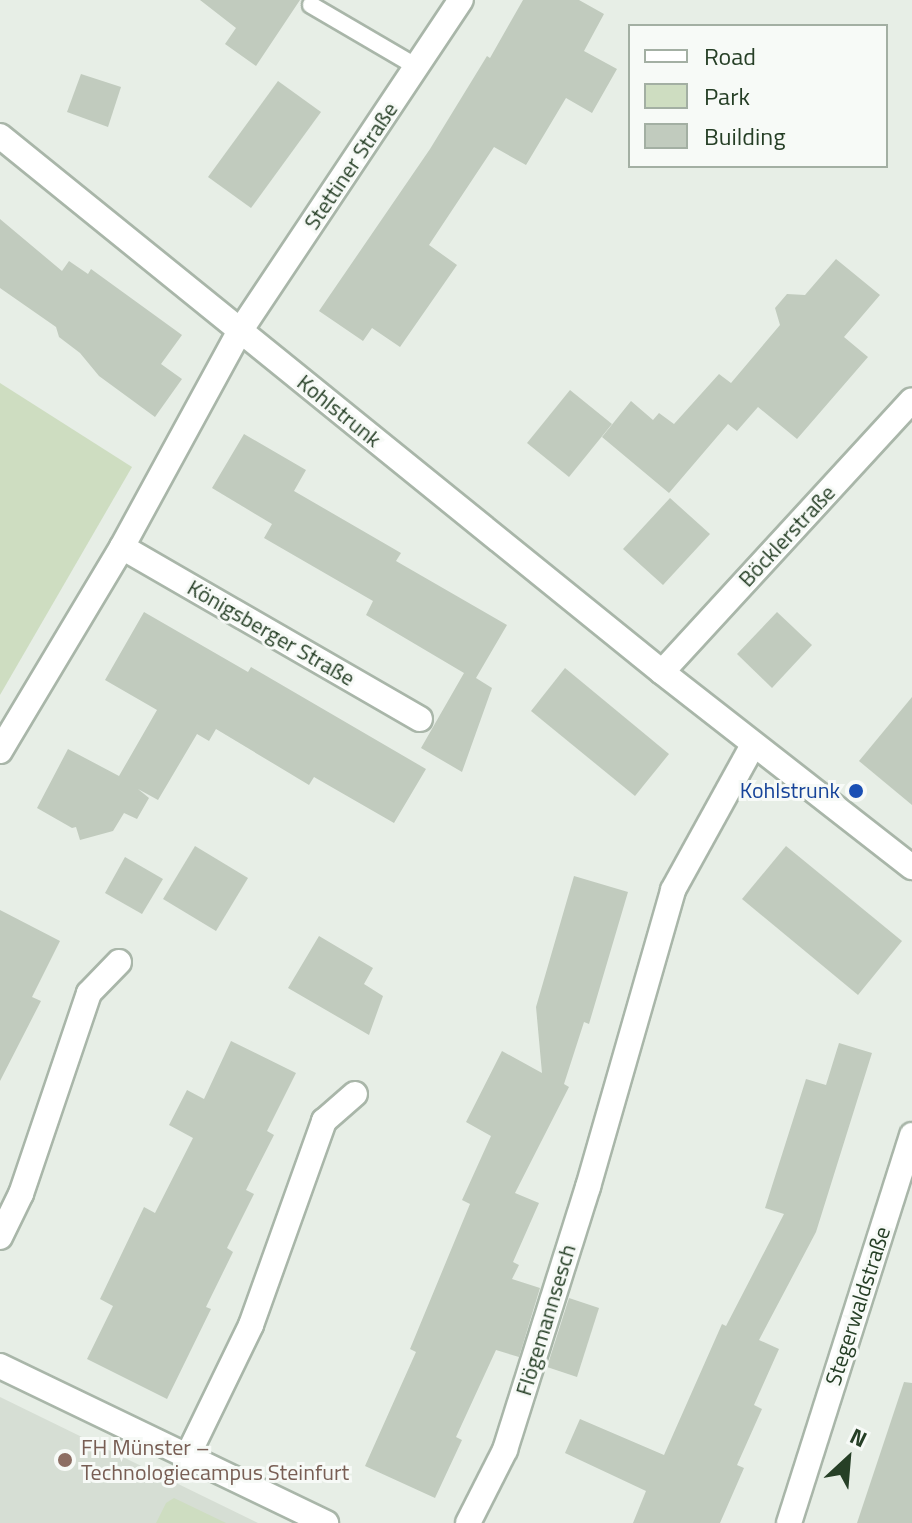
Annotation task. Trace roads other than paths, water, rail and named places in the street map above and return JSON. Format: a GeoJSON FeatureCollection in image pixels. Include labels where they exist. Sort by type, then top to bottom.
{"type":"FeatureCollection","features":[{"type":"Feature","properties":{"kind":"street","name":"Stettiner Straße"},"geometry":{"type":"LineString","coordinates":[[240,331],[461,0]]}},
{"type":"Feature","properties":{"kind":"street","name":"Kohlstrunk"},"geometry":{"type":"LineString","coordinates":[[0,136],[753,745],[912,867]]}},
{"type":"Feature","properties":{"kind":"street"},"geometry":{"type":"LineString","coordinates":[[0,751],[122,547],[240,331]]}},
{"type":"Feature","properties":{"kind":"street","name":"Böcklerstraße"},"geometry":{"type":"LineString","coordinates":[[662,672],[912,400]]}},
{"type":"Feature","properties":{"kind":"street","name":"Königsberger Straße"},"geometry":{"type":"LineString","coordinates":[[122,547],[420,719]]}},
{"type":"Feature","properties":{"kind":"street","name":"Flögemannsesch"},"geometry":{"type":"LineString","coordinates":[[468,1523],[505,1450],[673,890],[753,745]]}},
{"type":"Feature","properties":{"kind":"street"},"geometry":{"type":"LineString","coordinates":[[0,1237],[21,1194],[89,993],[119,962]]}},
{"type":"Feature","properties":{"kind":"street"},"geometry":{"type":"LineString","coordinates":[[187,1457],[251,1325],[324,1121],[355,1094]]}},
{"type":"Feature","properties":{"kind":"street","name":"Stegerwaldstraße"},"geometry":{"type":"LineString","coordinates":[[789,1523],[912,1135]]}},
{"type":"Feature","properties":{"kind":"street"},"geometry":{"type":"LineString","coordinates":[[0,1366],[326,1523]]}},
{"type":"Feature","properties":{"kind":"lane"},"geometry":{"type":"LineString","coordinates":[[311,5],[417,67]]}},
{"type":"Feature","properties":{"kind":"place","name":"Kohlstrunk"},"geometry":{"type":"Point","coordinates":[856,791]}},
{"type":"Feature","properties":{"kind":"place","name":"FH Münster – Technologiecampus Steinfurt"},"geometry":{"type":"Point","coordinates":[65,1460]}}]}
